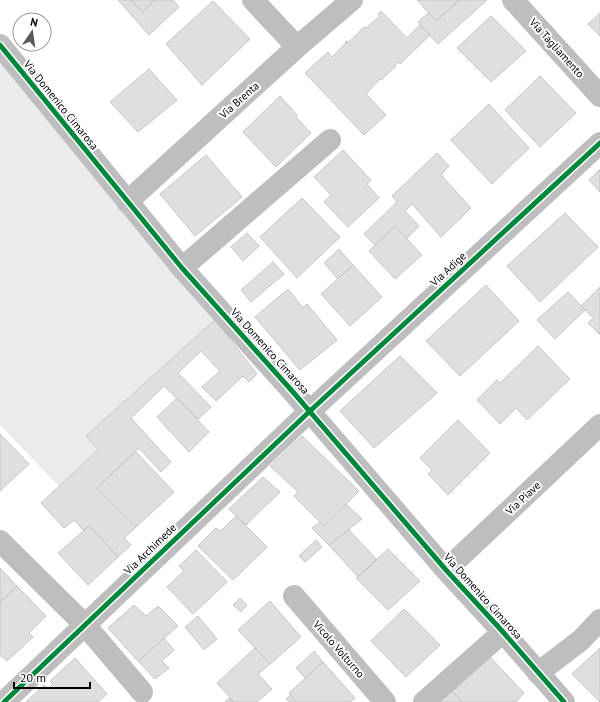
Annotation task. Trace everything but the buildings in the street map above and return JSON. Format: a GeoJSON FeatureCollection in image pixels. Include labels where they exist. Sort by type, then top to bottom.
{"type":"FeatureCollection","features":[{"type":"Feature","properties":{"kind":"street"},"geometry":{"type":"LineString","coordinates":[[253,0],[297,47]]}},
{"type":"Feature","properties":{"kind":"street","name":"Via Brenta"},"geometry":{"type":"LineString","coordinates":[[128,202],[297,47],[352,0]]}},
{"type":"Feature","properties":{"kind":"street","name":"Via Tagliamento"},"geometry":{"type":"LineString","coordinates":[[513,0],[600,96]]}},
{"type":"Feature","properties":{"kind":"street","name":"Via Domenico Cimarosa"},"geometry":{"type":"LineString","coordinates":[[0,45],[182,268],[310,411],[446,570],[564,702]]}},
{"type":"Feature","properties":{"kind":"street"},"geometry":{"type":"LineString","coordinates":[[182,268],[330,140]]}},
{"type":"Feature","properties":{"kind":"street","name":"Via Adige"},"geometry":{"type":"LineString","coordinates":[[310,411],[600,142]]}},
{"type":"Feature","properties":{"kind":"street","name":"Via Archimede"},"geometry":{"type":"LineString","coordinates":[[4,702],[310,411]]}},
{"type":"Feature","properties":{"kind":"street","name":"Via Piave"},"geometry":{"type":"LineString","coordinates":[[446,570],[600,425]]}},
{"type":"Feature","properties":{"kind":"street"},"geometry":{"type":"LineString","coordinates":[[0,541],[85,625],[142,692]]}},
{"type":"Feature","properties":{"kind":"street","name":"Vicolo Volturno"},"geometry":{"type":"LineString","coordinates":[[294,596],[385,702]]}},
{"type":"Feature","properties":{"kind":"street"},"geometry":{"type":"LineString","coordinates":[[538,673],[581,640],[600,620]]}},
{"type":"Feature","properties":{"kind":"street"},"geometry":{"type":"LineString","coordinates":[[424,702],[503,632]]}},
{"type":"Feature","properties":{"kind":"shaded area"},"geometry":{"type":"Polygon","coordinates":[[[0,62],[215,320],[86,436],[98,450],[59,486],[0,425],[0,62]]]}},
{"type":"Feature","properties":{"kind":"cycle path"},"geometry":{"type":"LineString","coordinates":[[0,45],[182,268],[293,392],[446,570],[564,702]]}},
{"type":"Feature","properties":{"kind":"cycle path"},"geometry":{"type":"LineString","coordinates":[[4,702],[310,411],[600,143]]}}]}
